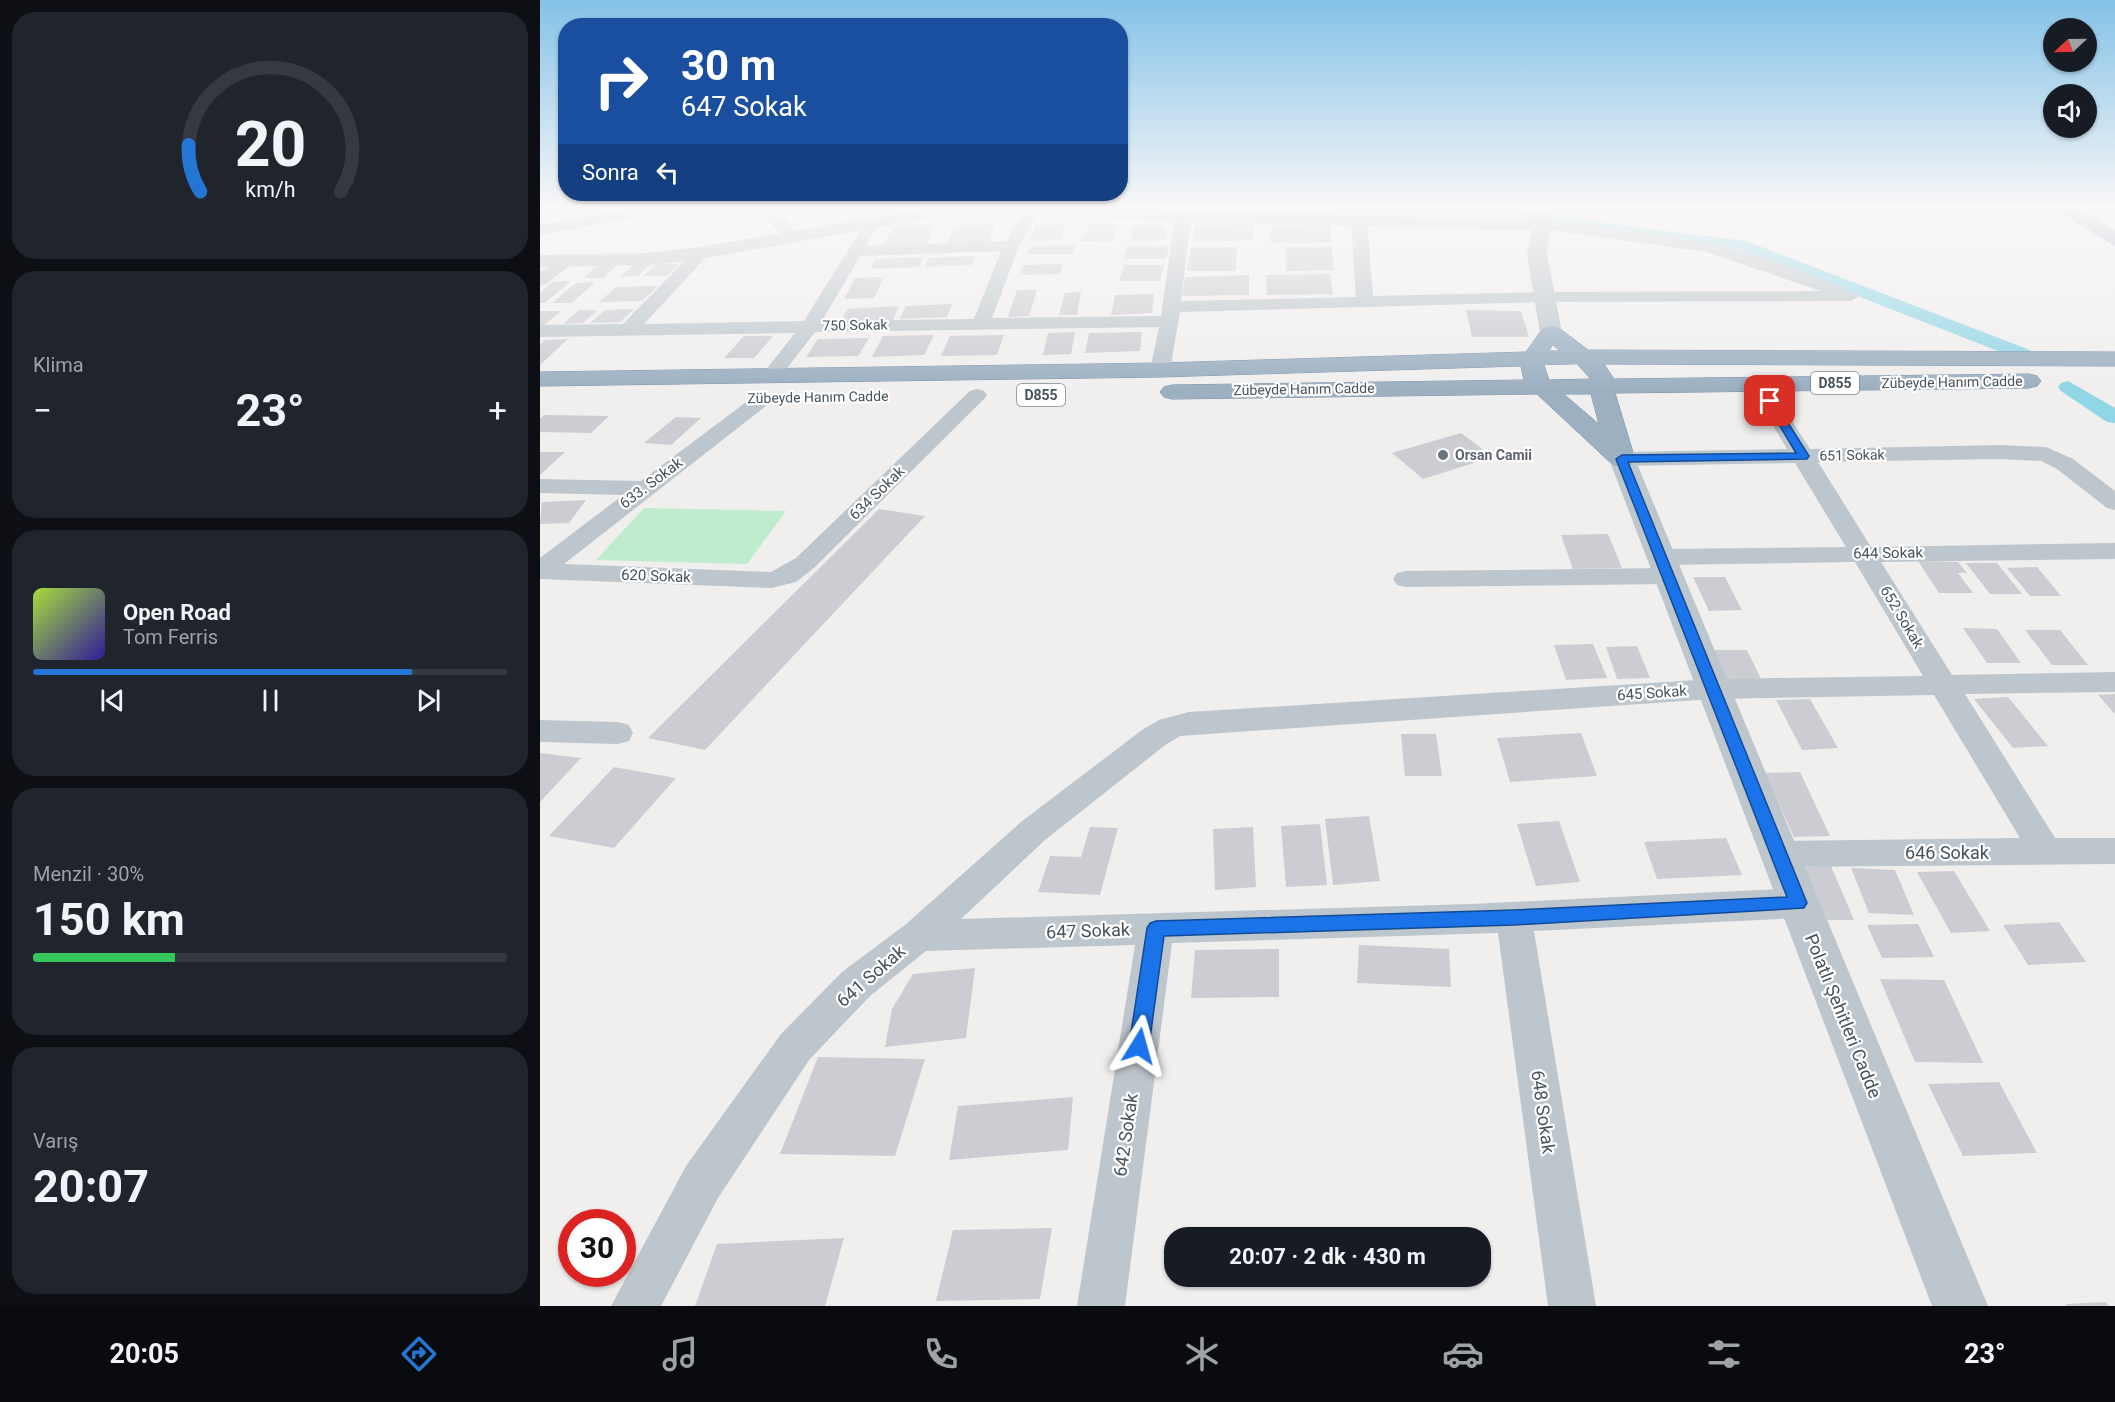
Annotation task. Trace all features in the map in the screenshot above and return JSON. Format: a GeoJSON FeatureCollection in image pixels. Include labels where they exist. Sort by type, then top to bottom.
{"type":"FeatureCollection","features":[{"type":"Feature","properties":{"kind":"highway"},"geometry":{"type":"LineString","coordinates":[[1551,333],[1602,376],[1602,387],[1622,459],[1543,388],[1532,372],[1532,357],[1551,333]]}},
{"type":"Feature","properties":{"kind":"highway","name":"Zübeyde Hanım Cadde"},"geometry":{"type":"LineString","coordinates":[[1157,382],[1532,357],[2115,359]]}},
{"type":"Feature","properties":{"kind":"highway","name":"Zübeyde Hanım Cadde"},"geometry":{"type":"LineString","coordinates":[[540,379],[989,395]]}},
{"type":"Feature","properties":{"kind":"highway","name":"Zübeyde Hanım Cadde"},"geometry":{"type":"LineString","coordinates":[[540,402],[767,387],[1157,382],[1543,388],[1758,383],[2115,380]]}},
{"type":"Feature","properties":{"kind":"street"},"geometry":{"type":"LineString","coordinates":[[540,279],[554,269]]}},
{"type":"Feature","properties":{"kind":"street"},"geometry":{"type":"LineString","coordinates":[[629,329],[686,269]]}},
{"type":"Feature","properties":{"kind":"street","name":"633. Sokak"},"geometry":{"type":"LineString","coordinates":[[540,571],[767,387],[810,326],[844,269]]}},
{"type":"Feature","properties":{"kind":"street"},"geometry":{"type":"LineString","coordinates":[[981,323],[1002,269]]}},
{"type":"Feature","properties":{"kind":"street"},"geometry":{"type":"LineString","coordinates":[[1157,382],[1176,269]]}},
{"type":"Feature","properties":{"kind":"street"},"geometry":{"type":"LineString","coordinates":[[1363,269],[1365,302]]}},
{"type":"Feature","properties":{"kind":"street"},"geometry":{"type":"LineString","coordinates":[[1539,269],[1551,333]]}},
{"type":"Feature","properties":{"kind":"street","name":"750 Sokak"},"geometry":{"type":"LineString","coordinates":[[540,331],[981,323],[1365,302],[1543,297],[1851,296],[1779,269]]}},
{"type":"Feature","properties":{"kind":"street","name":"652 Sokak"},"geometry":{"type":"LineString","coordinates":[[1758,383],[2046,852]]}},
{"type":"Feature","properties":{"kind":"street","name":"634 Sokak"},"geometry":{"type":"LineString","coordinates":[[771,580],[797,571],[989,395]]}},
{"type":"Feature","properties":{"kind":"street","name":"651 Sokak"},"geometry":{"type":"LineString","coordinates":[[1622,459],[2000,452],[2046,454],[2065,465],[2115,503]]}},
{"type":"Feature","properties":{"kind":"street","name":"Polatlı Şehitleri Cadde"},"geometry":{"type":"LineString","coordinates":[[1622,459],[1960,1306]]}},
{"type":"Feature","properties":{"kind":"street"},"geometry":{"type":"LineString","coordinates":[[540,486],[645,488]]}},
{"type":"Feature","properties":{"kind":"street","name":"644 Sokak"},"geometry":{"type":"LineString","coordinates":[[1406,579],[1863,554],[2115,551]]}},
{"type":"Feature","properties":{"kind":"street","name":"620 Sokak"},"geometry":{"type":"LineString","coordinates":[[540,571],[771,580]]}},
{"type":"Feature","properties":{"kind":"street","name":"645 Sokak"},"geometry":{"type":"LineString","coordinates":[[1189,723],[1713,689],[2115,682]]}},
{"type":"Feature","properties":{"kind":"street","name":"641 Sokak"},"geometry":{"type":"LineString","coordinates":[[635,1306],[702,1182],[795,1047],[856,984],[918,936],[1034,831],[1152,738],[1170,728],[1189,723]]}},
{"type":"Feature","properties":{"kind":"street"},"geometry":{"type":"LineString","coordinates":[[540,731],[618,733]]}},
{"type":"Feature","properties":{"kind":"street","name":"646 Sokak"},"geometry":{"type":"LineString","coordinates":[[1779,854],[2115,851]]}},
{"type":"Feature","properties":{"kind":"street","name":"647 Sokak"},"geometry":{"type":"LineString","coordinates":[[918,936],[1514,918],[1798,903]]}},
{"type":"Feature","properties":{"kind":"street","name":"648 Sokak"},"geometry":{"type":"LineString","coordinates":[[1514,918],[1572,1306]]}},
{"type":"Feature","properties":{"kind":"street","name":"642 Sokak"},"geometry":{"type":"LineString","coordinates":[[1101,1306],[1156,928]]}},
{"type":"Feature","properties":{"kind":"green space"},"geometry":{"type":"Polygon","coordinates":[[[644,508],[786,511],[747,564],[596,560],[644,508]]]}},
{"type":"Feature","properties":{"kind":"building"},"geometry":{"type":"Polygon","coordinates":[[[593,269],[613,269],[603,278],[583,278],[593,269]]]}},
{"type":"Feature","properties":{"kind":"building"},"geometry":{"type":"Polygon","coordinates":[[[629,269],[646,269],[638,276],[620,277],[629,269]]]}},
{"type":"Feature","properties":{"kind":"building"},"geometry":{"type":"Polygon","coordinates":[[[651,269],[674,269],[667,276],[643,276],[651,269]]]}},
{"type":"Feature","properties":{"kind":"building"},"geometry":{"type":"Polygon","coordinates":[[[1022,269],[1062,269],[1060,274],[1020,275],[1022,269]]]}},
{"type":"Feature","properties":{"kind":"building"},"geometry":{"type":"Polygon","coordinates":[[[1123,269],[1163,269],[1160,281],[1119,281],[1123,269]]]}},
{"type":"Feature","properties":{"kind":"building"},"geometry":{"type":"Polygon","coordinates":[[[1187,269],[1236,269],[1236,271],[1187,271],[1187,269]]]}},
{"type":"Feature","properties":{"kind":"building"},"geometry":{"type":"Polygon","coordinates":[[[1286,269],[1334,270],[1286,271],[1286,269]]]}},
{"type":"Feature","properties":{"kind":"building"},"geometry":{"type":"Polygon","coordinates":[[[1330,274],[1333,294],[1267,295],[1266,275],[1330,274]]]}},
{"type":"Feature","properties":{"kind":"building"},"geometry":{"type":"Polygon","coordinates":[[[1249,275],[1249,295],[1182,296],[1185,277],[1249,275]]]}},
{"type":"Feature","properties":{"kind":"building"},"geometry":{"type":"Polygon","coordinates":[[[884,277],[874,298],[844,299],[855,278],[884,277]]]}},
{"type":"Feature","properties":{"kind":"building"},"geometry":{"type":"Polygon","coordinates":[[[571,281],[545,303],[540,303],[540,293],[553,282],[571,281]]]}},
{"type":"Feature","properties":{"kind":"building"},"geometry":{"type":"Polygon","coordinates":[[[595,282],[572,303],[552,303],[576,283],[595,282]]]}},
{"type":"Feature","properties":{"kind":"building"},"geometry":{"type":"Polygon","coordinates":[[[658,286],[642,301],[599,302],[616,287],[658,286]]]}},
{"type":"Feature","properties":{"kind":"building"},"geometry":{"type":"Polygon","coordinates":[[[1017,290],[1037,290],[1029,316],[1008,317],[1017,290]]]}},
{"type":"Feature","properties":{"kind":"building"},"geometry":{"type":"Polygon","coordinates":[[[1081,292],[1077,315],[1059,315],[1065,293],[1081,292]]]}},
{"type":"Feature","properties":{"kind":"building"},"geometry":{"type":"Polygon","coordinates":[[[1154,294],[1152,313],[1111,315],[1115,295],[1154,294]]]}},
{"type":"Feature","properties":{"kind":"building"},"geometry":{"type":"Polygon","coordinates":[[[952,304],[947,317],[900,319],[906,306],[952,304]]]}},
{"type":"Feature","properties":{"kind":"building"},"geometry":{"type":"Polygon","coordinates":[[[899,306],[893,320],[841,322],[847,309],[899,306]]]}},
{"type":"Feature","properties":{"kind":"building"},"geometry":{"type":"Polygon","coordinates":[[[634,309],[620,322],[590,323],[605,310],[634,309]]]}},
{"type":"Feature","properties":{"kind":"building"},"geometry":{"type":"Polygon","coordinates":[[[579,310],[598,310],[583,323],[563,324],[579,310]]]}},
{"type":"Feature","properties":{"kind":"building"},"geometry":{"type":"Polygon","coordinates":[[[1466,310],[1521,311],[1529,337],[1472,337],[1466,310]]]}},
{"type":"Feature","properties":{"kind":"building"},"geometry":{"type":"Polygon","coordinates":[[[540,311],[561,311],[544,325],[540,325],[540,311]]]}},
{"type":"Feature","properties":{"kind":"building"},"geometry":{"type":"Polygon","coordinates":[[[1075,332],[1071,354],[1043,355],[1048,333],[1075,332]]]}},
{"type":"Feature","properties":{"kind":"building"},"geometry":{"type":"Polygon","coordinates":[[[1142,332],[1140,351],[1085,353],[1089,333],[1142,332]]]}},
{"type":"Feature","properties":{"kind":"building"},"geometry":{"type":"Polygon","coordinates":[[[934,335],[924,355],[872,357],[883,336],[934,335]]]}},
{"type":"Feature","properties":{"kind":"building"},"geometry":{"type":"Polygon","coordinates":[[[1004,335],[997,355],[941,356],[950,336],[1004,335]]]}},
{"type":"Feature","properties":{"kind":"building"},"geometry":{"type":"Polygon","coordinates":[[[744,336],[773,336],[754,358],[724,358],[744,336]]]}},
{"type":"Feature","properties":{"kind":"building"},"geometry":{"type":"Polygon","coordinates":[[[869,338],[858,356],[806,357],[818,339],[869,338]]]}},
{"type":"Feature","properties":{"kind":"building"},"geometry":{"type":"Polygon","coordinates":[[[568,339],[540,365],[540,344],[545,340],[568,339]]]}},
{"type":"Feature","properties":{"kind":"building"},"geometry":{"type":"Polygon","coordinates":[[[544,415],[609,416],[591,433],[540,432],[540,419],[544,415]]]}},
{"type":"Feature","properties":{"kind":"building"},"geometry":{"type":"Polygon","coordinates":[[[676,417],[701,418],[671,445],[644,443],[676,417]]]}},
{"type":"Feature","properties":{"kind":"building","name":"Orsan Camii"},"geometry":{"type":"Polygon","coordinates":[[[1461,433],[1493,457],[1423,479],[1392,453],[1461,433]]]}},
{"type":"Feature","properties":{"kind":"building"},"geometry":{"type":"Polygon","coordinates":[[[540,452],[565,452],[540,475],[540,452]]]}},
{"type":"Feature","properties":{"kind":"building"},"geometry":{"type":"Polygon","coordinates":[[[586,500],[569,523],[540,524],[542,502],[586,500]]]}},
{"type":"Feature","properties":{"kind":"building"},"geometry":{"type":"Polygon","coordinates":[[[879,509],[925,516],[705,750],[648,738],[879,509]]]}},
{"type":"Feature","properties":{"kind":"building"},"geometry":{"type":"Polygon","coordinates":[[[1608,534],[1622,568],[1573,569],[1561,535],[1608,534]]]}},
{"type":"Feature","properties":{"kind":"building"},"geometry":{"type":"Polygon","coordinates":[[[1918,561],[1958,562],[1967,573],[1958,573],[1973,593],[1939,593],[1918,561]]]}},
{"type":"Feature","properties":{"kind":"building"},"geometry":{"type":"Polygon","coordinates":[[[1966,563],[1997,563],[2022,594],[1990,594],[1966,563]]]}},
{"type":"Feature","properties":{"kind":"building"},"geometry":{"type":"Polygon","coordinates":[[[2037,567],[2061,596],[2030,596],[2007,568],[2037,567]]]}},
{"type":"Feature","properties":{"kind":"building"},"geometry":{"type":"Polygon","coordinates":[[[1693,577],[1725,577],[1742,610],[1709,611],[1693,577]]]}},
{"type":"Feature","properties":{"kind":"building"},"geometry":{"type":"Polygon","coordinates":[[[1963,628],[1997,629],[2021,663],[1987,663],[1963,628]]]}},
{"type":"Feature","properties":{"kind":"building"},"geometry":{"type":"Polygon","coordinates":[[[2025,630],[2060,630],[2088,665],[2052,665],[2025,630]]]}},
{"type":"Feature","properties":{"kind":"building"},"geometry":{"type":"Polygon","coordinates":[[[1593,644],[1607,678],[1566,680],[1554,645],[1593,644]]]}},
{"type":"Feature","properties":{"kind":"building"},"geometry":{"type":"Polygon","coordinates":[[[1637,646],[1650,678],[1617,679],[1606,647],[1637,646]]]}},
{"type":"Feature","properties":{"kind":"building"},"geometry":{"type":"Polygon","coordinates":[[[1714,650],[1747,650],[1762,681],[1727,682],[1714,650]]]}},
{"type":"Feature","properties":{"kind":"building"},"geometry":{"type":"Polygon","coordinates":[[[2115,694],[2115,714],[2098,695],[2115,694]]]}},
{"type":"Feature","properties":{"kind":"building"},"geometry":{"type":"Polygon","coordinates":[[[2008,697],[2048,746],[2013,748],[1974,699],[2008,697]]]}},
{"type":"Feature","properties":{"kind":"building"},"geometry":{"type":"Polygon","coordinates":[[[1810,699],[1838,748],[1802,750],[1776,700],[1810,699]]]}},
{"type":"Feature","properties":{"kind":"building"},"geometry":{"type":"Polygon","coordinates":[[[1581,733],[1597,776],[1510,782],[1497,738],[1581,733]]]}},
{"type":"Feature","properties":{"kind":"building"},"geometry":{"type":"Polygon","coordinates":[[[1401,734],[1436,734],[1442,776],[1405,776],[1401,734]]]}},
{"type":"Feature","properties":{"kind":"building"},"geometry":{"type":"Polygon","coordinates":[[[540,753],[581,758],[540,802],[540,753]]]}},
{"type":"Feature","properties":{"kind":"building"},"geometry":{"type":"Polygon","coordinates":[[[614,767],[676,778],[614,848],[549,836],[614,767]]]}},
{"type":"Feature","properties":{"kind":"building"},"geometry":{"type":"Polygon","coordinates":[[[1800,772],[1830,836],[1794,837],[1765,773],[1800,772]]]}},
{"type":"Feature","properties":{"kind":"building"},"geometry":{"type":"Polygon","coordinates":[[[1369,816],[1380,881],[1333,885],[1325,819],[1369,816]]]}},
{"type":"Feature","properties":{"kind":"building"},"geometry":{"type":"Polygon","coordinates":[[[1559,821],[1580,882],[1536,886],[1517,824],[1559,821]]]}},
{"type":"Feature","properties":{"kind":"building"},"geometry":{"type":"Polygon","coordinates":[[[1320,824],[1327,885],[1286,887],[1281,826],[1320,824]]]}},
{"type":"Feature","properties":{"kind":"building"},"geometry":{"type":"Polygon","coordinates":[[[1090,827],[1118,828],[1100,895],[1038,892],[1050,856],[1081,857],[1090,827]]]}},
{"type":"Feature","properties":{"kind":"building"},"geometry":{"type":"Polygon","coordinates":[[[1253,827],[1256,887],[1215,890],[1213,829],[1253,827]]]}},
{"type":"Feature","properties":{"kind":"building"},"geometry":{"type":"Polygon","coordinates":[[[1726,838],[1742,875],[1657,879],[1644,842],[1726,838]]]}},
{"type":"Feature","properties":{"kind":"building"},"geometry":{"type":"Polygon","coordinates":[[[1831,866],[1854,920],[1827,920],[1805,867],[1831,866]]]}},
{"type":"Feature","properties":{"kind":"building"},"geometry":{"type":"Polygon","coordinates":[[[1851,868],[1895,870],[1914,915],[1869,913],[1851,868]]]}},
{"type":"Feature","properties":{"kind":"building"},"geometry":{"type":"Polygon","coordinates":[[[1954,871],[1990,931],[1951,933],[1917,872],[1954,871]]]}},
{"type":"Feature","properties":{"kind":"building"},"geometry":{"type":"Polygon","coordinates":[[[2059,922],[2086,962],[2028,965],[2003,925],[2059,922]]]}},
{"type":"Feature","properties":{"kind":"building"},"geometry":{"type":"Polygon","coordinates":[[[1918,924],[1934,957],[1882,958],[1867,925],[1918,924]]]}},
{"type":"Feature","properties":{"kind":"building"},"geometry":{"type":"Polygon","coordinates":[[[1359,945],[1449,949],[1451,987],[1357,983],[1359,945]]]}},
{"type":"Feature","properties":{"kind":"building"},"geometry":{"type":"Polygon","coordinates":[[[1279,949],[1279,997],[1191,998],[1195,950],[1279,949]]]}},
{"type":"Feature","properties":{"kind":"building"},"geometry":{"type":"Polygon","coordinates":[[[975,968],[966,1038],[885,1047],[892,1009],[913,974],[975,968]]]}},
{"type":"Feature","properties":{"kind":"building"},"geometry":{"type":"Polygon","coordinates":[[[1880,979],[1944,980],[1983,1063],[1915,1062],[1880,979]]]}},
{"type":"Feature","properties":{"kind":"building"},"geometry":{"type":"Polygon","coordinates":[[[818,1057],[925,1059],[895,1156],[780,1154],[818,1057]]]}},
{"type":"Feature","properties":{"kind":"building"},"geometry":{"type":"Polygon","coordinates":[[[1999,1082],[2037,1153],[1963,1156],[1928,1084],[1999,1082]]]}},
{"type":"Feature","properties":{"kind":"building"},"geometry":{"type":"Polygon","coordinates":[[[1073,1097],[1068,1150],[949,1160],[958,1106],[1073,1097]]]}},
{"type":"Feature","properties":{"kind":"building"},"geometry":{"type":"Polygon","coordinates":[[[1052,1228],[1040,1299],[936,1301],[953,1230],[1052,1228]]]}},
{"type":"Feature","properties":{"kind":"building"},"geometry":{"type":"Polygon","coordinates":[[[844,1238],[825,1306],[695,1306],[717,1244],[844,1238]]]}},
{"type":"Feature","properties":{"kind":"building"},"geometry":{"type":"Polygon","coordinates":[[[2106,1302],[2108,1306],[2066,1306],[2066,1304],[2106,1302]]]}},
{"type":"Feature","properties":{"kind":"waterway"},"geometry":{"type":"LineString","coordinates":[[1804,269],[2023,354]]}},
{"type":"Feature","properties":{"kind":"waterway"},"geometry":{"type":"LineString","coordinates":[[2068,387],[2115,417]]}},
{"type":"Feature","properties":{"kind":"place","name":"Orsan Camii"},"geometry":{"type":"Point","coordinates":[1443,455]}},
{"type":"Feature","properties":{"kind":"route"},"geometry":{"type":"LineString","coordinates":[[1139,1046],[1156,928],[1514,918],[1798,903],[1622,459],[1803,456],[1770,401]]}}]}
